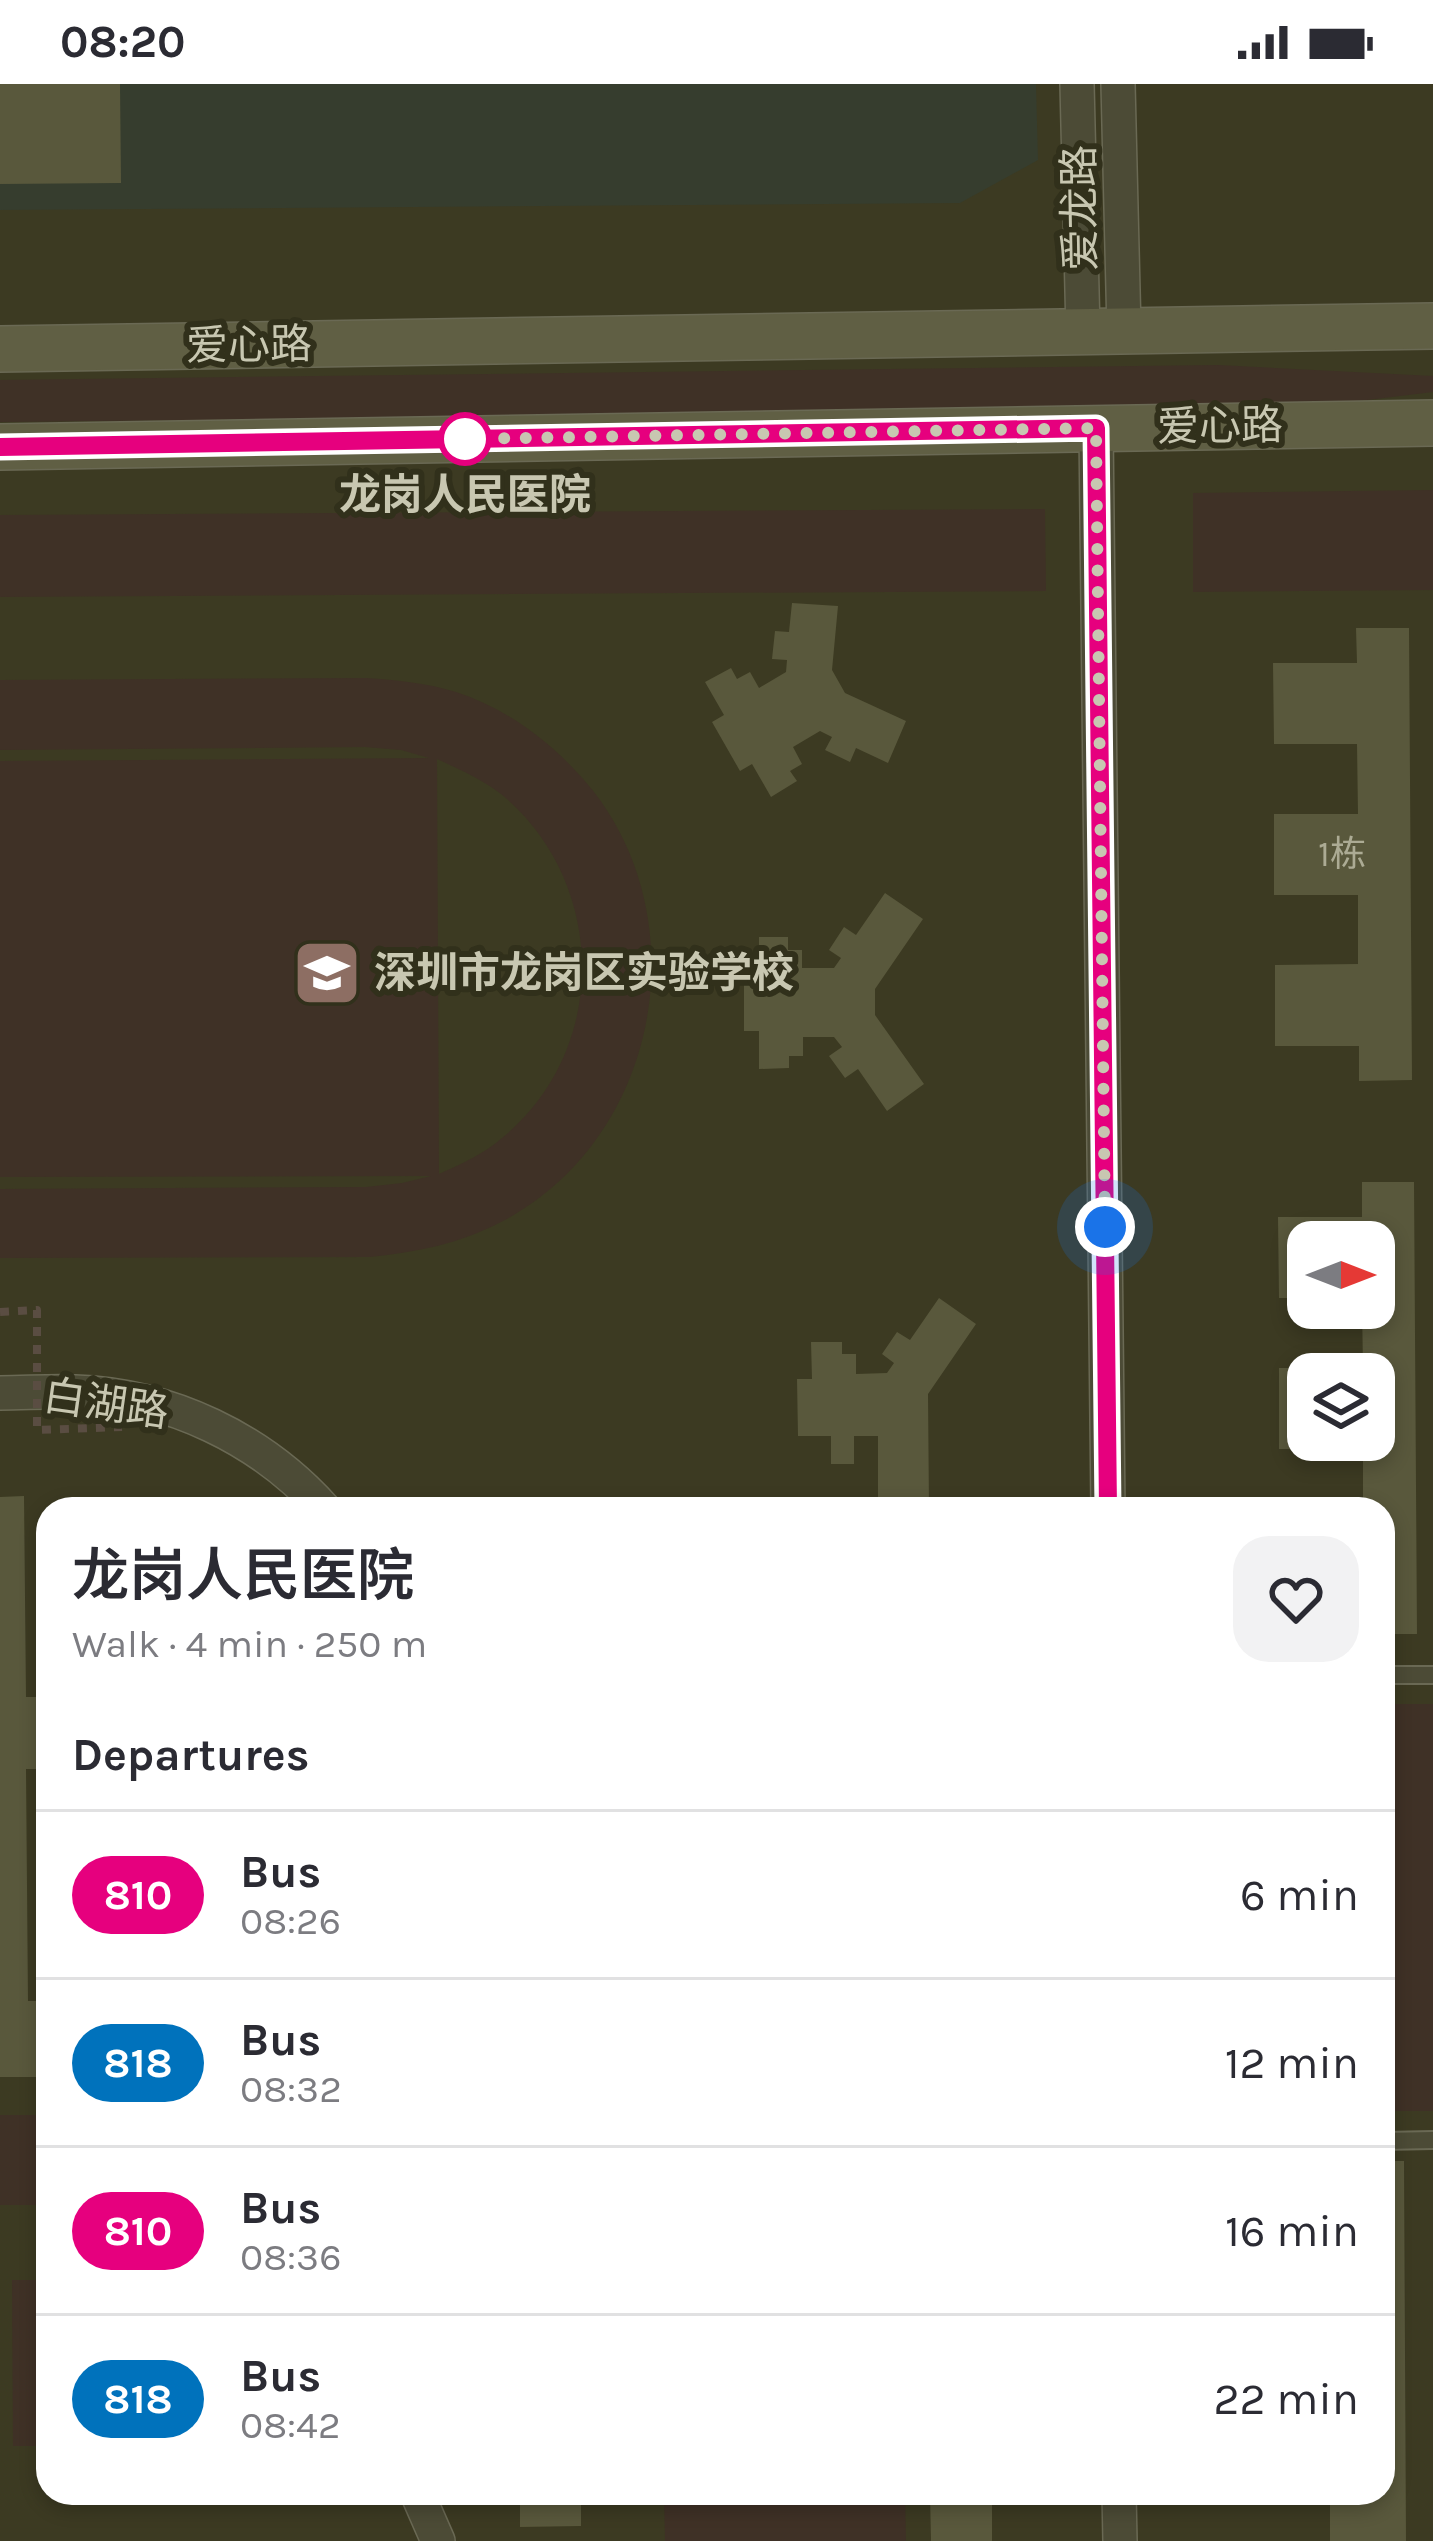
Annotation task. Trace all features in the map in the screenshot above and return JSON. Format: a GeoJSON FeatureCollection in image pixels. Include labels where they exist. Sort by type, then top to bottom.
{"type":"FeatureCollection","features":[{"type":"Feature","properties":{"kind":"street","name":"爱龙路"},"geometry":{"type":"LineString","coordinates":[[1077,84],[1104,331]]}},
{"type":"Feature","properties":{"kind":"street","name":"爱龙路"},"geometry":{"type":"LineString","coordinates":[[1104,331],[1118,84]]}},
{"type":"Feature","properties":{"kind":"street","name":"爱心路"},"geometry":{"type":"LineString","coordinates":[[0,349],[1433,326]]}},
{"type":"Feature","properties":{"kind":"street","name":"爱心路"},"geometry":{"type":"LineString","coordinates":[[0,447],[1433,423]]}},
{"type":"Feature","properties":{"kind":"street"},"geometry":{"type":"LineString","coordinates":[[1096,428],[1108,1497]]}},
{"type":"Feature","properties":{"kind":"street","name":"白湖路"},"geometry":{"type":"LineString","coordinates":[[0,1393],[79,1392],[147,1401],[212,1424],[271,1459],[311,1497]]}},
{"type":"Feature","properties":{"kind":"street"},"geometry":{"type":"LineString","coordinates":[[422,2505],[438,2541]]}},
{"type":"Feature","properties":{"kind":"street"},"geometry":{"type":"LineString","coordinates":[[1119,2505],[1120,2541]]}},
{"type":"Feature","properties":{"kind":"lane"},"geometry":{"type":"LineString","coordinates":[[1395,1675],[1433,1675]]}},
{"type":"Feature","properties":{"kind":"lane"},"geometry":{"type":"LineString","coordinates":[[1395,2141],[1433,2140]]}},
{"type":"Feature","properties":{"kind":"path"},"geometry":{"type":"LineString","coordinates":[[0,1312],[38,1310],[38,1430],[122,1427]]}},
{"type":"Feature","properties":{"kind":"shaded area"},"geometry":{"type":"Polygon","coordinates":[[[0,84],[1036,84],[1038,160],[960,203],[0,210],[0,84]]]}},
{"type":"Feature","properties":{"kind":"shaded area"},"geometry":{"type":"Polygon","coordinates":[[[1218,365],[1433,376],[1433,392],[1219,410],[0,422],[0,380],[1218,365]]]}},
{"type":"Feature","properties":{"kind":"shaded area"},"geometry":{"type":"Polygon","coordinates":[[[1433,490],[1433,590],[1193,592],[1193,493],[1433,490]]]}},
{"type":"Feature","properties":{"kind":"shaded area"},"geometry":{"type":"Polygon","coordinates":[[[1045,509],[1046,591],[0,597],[0,515],[1045,509]]]}},
{"type":"Feature","properties":{"kind":"shaded area"},"geometry":{"type":"Polygon","coordinates":[[[0,680],[389,680],[456,692],[532,732],[594,792],[627,846],[646,905],[652,967],[645,1028],[626,1087],[596,1140],[554,1186],[501,1222],[421,1250],[370,1257],[0,1258],[0,1189],[366,1187],[431,1176],[0,1177],[0,761],[429,758],[365,747],[0,750],[0,680]],[[437,759],[439,1174],[495,1144],[537,1102],[562,1059],[577,1014],[582,966],[577,918],[561,872],[536,830],[501,794],[437,759]]]}},
{"type":"Feature","properties":{"kind":"shaded area"},"geometry":{"type":"Polygon","coordinates":[[[1395,1704],[1433,1704],[1433,2111],[1395,2111],[1395,1704]]]}},
{"type":"Feature","properties":{"kind":"shaded area"},"geometry":{"type":"Polygon","coordinates":[[[0,2115],[36,2115],[36,2205],[0,2205],[0,2115]]]}},
{"type":"Feature","properties":{"kind":"shaded area"},"geometry":{"type":"Polygon","coordinates":[[[12,2280],[36,2280],[36,2446],[13,2446],[12,2280]]]}},
{"type":"Feature","properties":{"kind":"shaded area"},"geometry":{"type":"Polygon","coordinates":[[[664,2505],[905,2505],[906,2541],[665,2541],[664,2505]]]}},
{"type":"Feature","properties":{"kind":"building"},"geometry":{"type":"Polygon","coordinates":[[[0,84],[120,84],[121,183],[0,184],[0,84]]]}},
{"type":"Feature","properties":{"kind":"building"},"geometry":{"type":"Polygon","coordinates":[[[792,603],[838,606],[832,670],[845,693],[906,721],[888,763],[856,748],[850,762],[825,750],[832,737],[820,731],[793,747],[802,764],[790,771],[797,781],[771,797],[752,764],[740,771],[712,722],[724,715],[705,682],[731,668],[737,679],[750,672],[759,688],[786,672],[787,660],[772,659],[775,631],[789,632],[792,603]]]}},
{"type":"Feature","properties":{"kind":"building"},"geometry":{"type":"Polygon","coordinates":[[[1356,628],[1409,628],[1412,1080],[1359,1081],[1359,1046],[1275,1046],[1275,965],[1358,964],[1358,895],[1274,895],[1274,814],[1358,814],[1357,744],[1274,744],[1273,663],[1357,663],[1356,628]]]}},
{"type":"Feature","properties":{"kind":"building"},"geometry":{"type":"Polygon","coordinates":[[[885,893],[923,919],[875,989],[875,1015],[924,1084],[887,1111],[858,1069],[845,1078],[829,1056],[842,1047],[834,1037],[803,1037],[803,1056],[789,1056],[789,1068],[759,1069],[759,1031],[744,1031],[744,975],[759,975],[759,937],[788,937],[788,950],[802,950],[802,968],[834,968],[841,958],[829,950],[844,927],[856,935],[885,893]]]}},
{"type":"Feature","properties":{"kind":"building"},"geometry":{"type":"Polygon","coordinates":[[[1362,1182],[1414,1182],[1417,1634],[1395,1634],[1395,1497],[1363,1497],[1363,1461],[1395,1461],[1395,1353],[1363,1353],[1362,1329],[1395,1329],[1395,1221],[1287,1221],[1287,1298],[1279,1298],[1278,1217],[1362,1217],[1362,1182]]]}},
{"type":"Feature","properties":{"kind":"building"},"geometry":{"type":"Polygon","coordinates":[[[939,1298],[976,1324],[928,1394],[929,1497],[878,1497],[878,1436],[854,1436],[854,1464],[831,1464],[831,1436],[798,1436],[797,1379],[812,1379],[811,1342],[842,1342],[842,1354],[856,1354],[856,1374],[887,1373],[894,1363],[882,1354],[897,1332],[910,1340],[939,1298]]]}},
{"type":"Feature","properties":{"kind":"building"},"geometry":{"type":"Polygon","coordinates":[[[1279,1368],[1287,1368],[1287,1449],[1279,1449],[1279,1368]]]}},
{"type":"Feature","properties":{"kind":"building"},"geometry":{"type":"Polygon","coordinates":[[[24,1496],[26,1697],[36,1697],[36,1769],[26,1769],[28,2001],[36,2001],[36,2077],[0,2077],[0,1497],[24,1496]]]}},
{"type":"Feature","properties":{"kind":"building"},"geometry":{"type":"Polygon","coordinates":[[[1395,2161],[1404,2161],[1406,2541],[1330,2541],[1330,2505],[1395,2505],[1395,2161]]]}},
{"type":"Feature","properties":{"kind":"building"},"geometry":{"type":"Polygon","coordinates":[[[520,2505],[581,2505],[581,2526],[520,2527],[520,2505]]]}},
{"type":"Feature","properties":{"kind":"building"},"geometry":{"type":"Polygon","coordinates":[[[930,2505],[992,2505],[992,2541],[931,2541],[930,2505]]]}},
{"type":"Feature","properties":{"kind":"bus line","name":"810"},"geometry":{"type":"LineString","coordinates":[[0,447],[1096,428],[1108,1497]]}},
{"type":"Feature","properties":{"kind":"place","name":"龙岗人民医院"},"geometry":{"type":"Point","coordinates":[465,439]}},
{"type":"Feature","properties":{"kind":"place","name":"深圳市龙岗区实验学校"},"geometry":{"type":"Point","coordinates":[327,973]}},
{"type":"Feature","properties":{"kind":"route"},"geometry":{"type":"LineString","coordinates":[[465,439],[1096,428],[1105,1227]]}}]}
